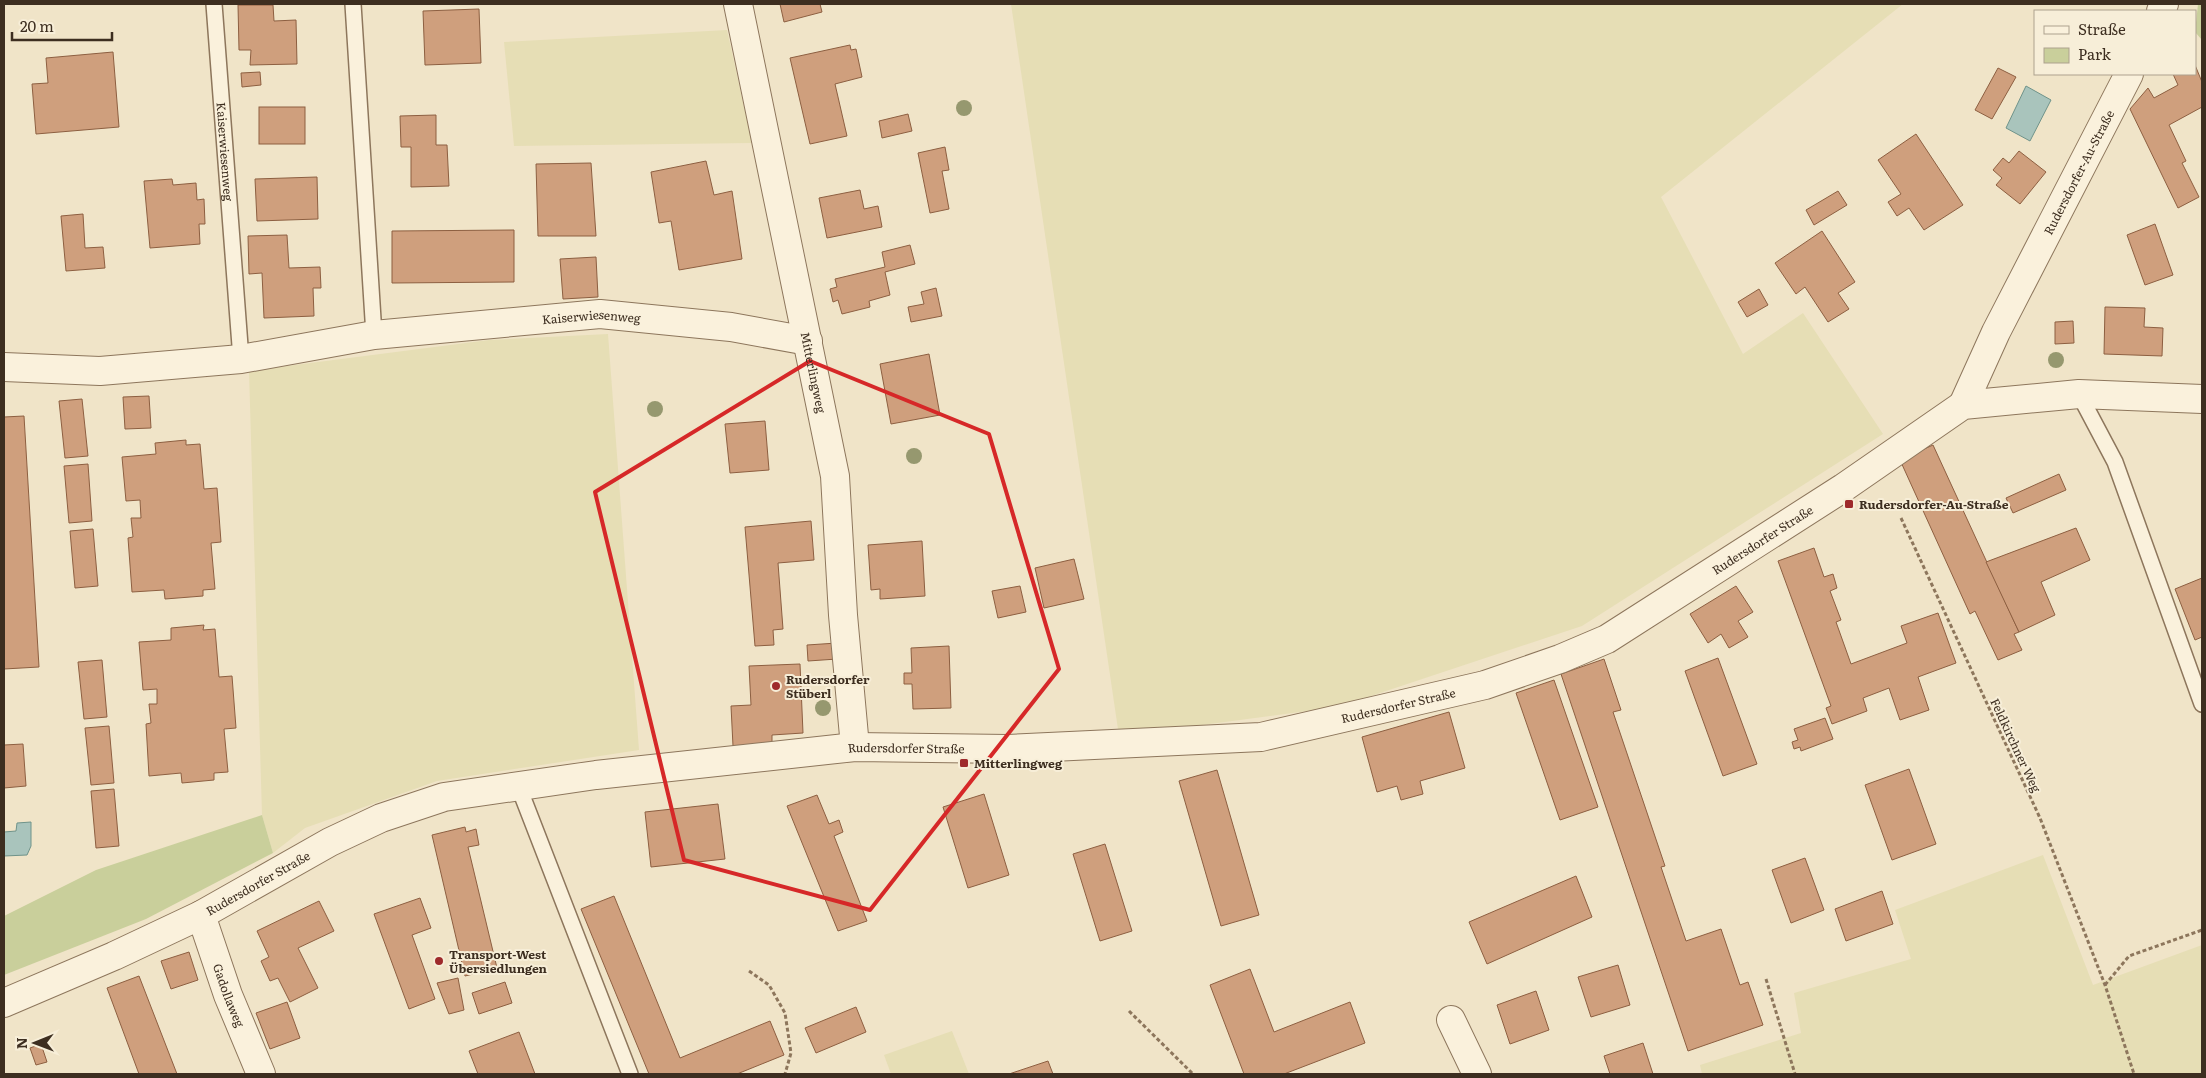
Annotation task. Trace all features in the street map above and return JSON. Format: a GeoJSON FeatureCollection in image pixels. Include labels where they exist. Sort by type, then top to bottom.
{"type":"FeatureCollection","features":[{"type":"Feature","properties":{"kind":"street","name":"Mitterlingweg"},"geometry":{"type":"LineString","coordinates":[[738,4],[835,476],[843,615],[855,747]]}},
{"type":"Feature","properties":{"kind":"street","name":"Rudersdorfer-Au-Straße"},"geometry":{"type":"LineString","coordinates":[[1963,405],[1996,332],[2129,75]]}},
{"type":"Feature","properties":{"kind":"street","name":"Kaiserwiesenweg"},"geometry":{"type":"LineString","coordinates":[[4,367],[100,371],[241,359],[374,335],[600,314],[731,327],[808,341]]}},
{"type":"Feature","properties":{"kind":"street","name":"Rudersdorfer Straße"},"geometry":{"type":"LineString","coordinates":[[4,1003],[114,956],[201,915],[330,842],[381,818],[444,797],[518,785],[855,747],[1008,748],[1261,737],[1485,685],[1560,659],[1606,639],[1843,488],[1963,405],[2079,394],[2202,399]]}},
{"type":"Feature","properties":{"kind":"street","name":"Gadollaweg"},"geometry":{"type":"LineString","coordinates":[[201,915],[228,995],[261,1074]]}},
{"type":"Feature","properties":{"kind":"street"},"geometry":{"type":"LineString","coordinates":[[1450,1020],[1477,1074]]}},
{"type":"Feature","properties":{"kind":"lane","name":"Kaiserwiesenweg"},"geometry":{"type":"LineString","coordinates":[[214,4],[241,359]]}},
{"type":"Feature","properties":{"kind":"lane"},"geometry":{"type":"LineString","coordinates":[[353,4],[374,335]]}},
{"type":"Feature","properties":{"kind":"lane"},"geometry":{"type":"LineString","coordinates":[[2079,394],[2115,462],[2202,704]]}},
{"type":"Feature","properties":{"kind":"lane"},"geometry":{"type":"LineString","coordinates":[[518,785],[630,1074]]}},
{"type":"Feature","properties":{"kind":"path","name":"Feldkirchner Weg"},"geometry":{"type":"LineString","coordinates":[[1901,518],[2040,818],[2104,985],[2134,1074]]}},
{"type":"Feature","properties":{"kind":"path"},"geometry":{"type":"LineString","coordinates":[[2104,985],[2129,956],[2202,930]]}},
{"type":"Feature","properties":{"kind":"path"},"geometry":{"type":"LineString","coordinates":[[749,971],[769,985],[785,1013],[791,1053],[785,1074]]}},
{"type":"Feature","properties":{"kind":"path"},"geometry":{"type":"LineString","coordinates":[[1766,979],[1794,1074]]}},
{"type":"Feature","properties":{"kind":"path"},"geometry":{"type":"LineString","coordinates":[[1129,1011],[1193,1074]]}},
{"type":"Feature","properties":{"kind":"highlighted area"},"geometry":{"type":"Polygon","coordinates":[[[810,361],[989,434],[1059,669],[870,910],[684,860],[595,492],[810,361]]]}},
{"type":"Feature","properties":{"kind":"shaded area"},"geometry":{"type":"Polygon","coordinates":[[[1011,4],[1903,4],[1661,197],[1743,354],[1803,313],[1883,434],[1582,626],[1338,707],[1119,736],[1011,4]]]}},
{"type":"Feature","properties":{"kind":"shaded area"},"geometry":{"type":"Polygon","coordinates":[[[727,30],[752,143],[514,146],[504,42],[727,30]]]}},
{"type":"Feature","properties":{"kind":"shaded area"},"geometry":{"type":"Polygon","coordinates":[[[608,334],[639,750],[437,781],[305,828],[273,853],[262,815],[249,371],[489,340],[608,334]]]}},
{"type":"Feature","properties":{"kind":"shaded area"},"geometry":{"type":"Polygon","coordinates":[[[2043,855],[2093,985],[2202,945],[2202,1074],[1702,1074],[1700,1065],[1801,1033],[1794,993],[1911,959],[1895,910],[2043,855]]]}},
{"type":"Feature","properties":{"kind":"shaded area"},"geometry":{"type":"Polygon","coordinates":[[[952,1031],[969,1074],[891,1074],[884,1055],[952,1031]]]}},
{"type":"Feature","properties":{"kind":"green space"},"geometry":{"type":"Polygon","coordinates":[[[2198,4],[2202,4],[2202,40],[2196,33],[2198,4]]]}},
{"type":"Feature","properties":{"kind":"green space"},"geometry":{"type":"Polygon","coordinates":[[[262,815],[273,853],[146,919],[4,975],[4,916],[96,870],[262,815]]]}},
{"type":"Feature","properties":{"kind":"water"},"geometry":{"type":"Polygon","coordinates":[[[2026,86],[2051,100],[2030,141],[2006,128],[2026,86]]]}},
{"type":"Feature","properties":{"kind":"water"},"geometry":{"type":"Polygon","coordinates":[[[31,822],[31,846],[27,855],[4,856],[4,832],[16,831],[17,823],[31,822]]]}},
{"type":"Feature","properties":{"kind":"building"},"geometry":{"type":"Polygon","coordinates":[[[780,4],[820,4],[822,12],[784,22],[780,4]]]}},
{"type":"Feature","properties":{"kind":"building"},"geometry":{"type":"Polygon","coordinates":[[[238,5],[273,5],[274,21],[296,20],[297,64],[250,65],[251,50],[239,50],[238,5]]]}},
{"type":"Feature","properties":{"kind":"building"},"geometry":{"type":"Polygon","coordinates":[[[479,9],[481,63],[425,65],[423,11],[479,9]]]}},
{"type":"Feature","properties":{"kind":"building"},"geometry":{"type":"Polygon","coordinates":[[[850,45],[851,50],[856,49],[862,77],[835,84],[847,136],[810,144],[790,58],[850,45]]]}},
{"type":"Feature","properties":{"kind":"building"},"geometry":{"type":"Polygon","coordinates":[[[113,52],[119,127],[36,134],[32,84],[48,83],[46,58],[113,52]]]}},
{"type":"Feature","properties":{"kind":"building"},"geometry":{"type":"Polygon","coordinates":[[[2196,67],[2202,82],[2202,107],[2169,125],[2186,161],[2182,163],[2199,197],[2178,208],[2130,109],[2148,88],[2154,98],[2178,85],[2173,75],[2196,75],[2196,67]]]}},
{"type":"Feature","properties":{"kind":"building"},"geometry":{"type":"Polygon","coordinates":[[[1998,68],[2016,77],[1992,119],[1975,110],[1998,68]]]}},
{"type":"Feature","properties":{"kind":"building"},"geometry":{"type":"Polygon","coordinates":[[[260,72],[261,85],[242,87],[241,73],[260,72]]]}},
{"type":"Feature","properties":{"kind":"building"},"geometry":{"type":"Polygon","coordinates":[[[259,107],[305,107],[305,144],[259,144],[259,107]]]}},
{"type":"Feature","properties":{"kind":"building"},"geometry":{"type":"Polygon","coordinates":[[[908,114],[912,131],[882,138],[879,121],[908,114]]]}},
{"type":"Feature","properties":{"kind":"building"},"geometry":{"type":"Polygon","coordinates":[[[436,115],[436,145],[447,145],[449,186],[411,187],[411,147],[401,147],[400,116],[436,115]]]}},
{"type":"Feature","properties":{"kind":"building"},"geometry":{"type":"Polygon","coordinates":[[[1916,134],[1963,205],[1924,230],[1909,208],[1897,216],[1888,202],[1901,194],[1878,160],[1916,134]]]}},
{"type":"Feature","properties":{"kind":"building"},"geometry":{"type":"Polygon","coordinates":[[[945,147],[949,170],[942,171],[949,209],[930,213],[918,153],[945,147]]]}},
{"type":"Feature","properties":{"kind":"building"},"geometry":{"type":"Polygon","coordinates":[[[2019,151],[2046,172],[2020,204],[1996,185],[2002,178],[1993,170],[2003,158],[2009,163],[2019,151]]]}},
{"type":"Feature","properties":{"kind":"building"},"geometry":{"type":"Polygon","coordinates":[[[706,161],[714,195],[732,191],[742,259],[679,270],[671,221],[659,223],[651,172],[706,161]]]}},
{"type":"Feature","properties":{"kind":"building"},"geometry":{"type":"Polygon","coordinates":[[[591,163],[596,236],[538,236],[536,164],[591,163]]]}},
{"type":"Feature","properties":{"kind":"building"},"geometry":{"type":"Polygon","coordinates":[[[317,177],[318,219],[257,221],[255,179],[317,177]]]}},
{"type":"Feature","properties":{"kind":"building"},"geometry":{"type":"Polygon","coordinates":[[[172,179],[173,185],[196,183],[197,200],[204,199],[205,224],[199,224],[200,244],[150,248],[144,181],[172,179]]]}},
{"type":"Feature","properties":{"kind":"building"},"geometry":{"type":"Polygon","coordinates":[[[860,190],[864,209],[878,206],[882,227],[827,238],[819,198],[860,190]]]}},
{"type":"Feature","properties":{"kind":"building"},"geometry":{"type":"Polygon","coordinates":[[[1838,191],[1847,205],[1814,225],[1806,210],[1838,191]]]}},
{"type":"Feature","properties":{"kind":"building"},"geometry":{"type":"Polygon","coordinates":[[[83,214],[85,248],[103,247],[105,268],[66,271],[61,216],[83,214]]]}},
{"type":"Feature","properties":{"kind":"building"},"geometry":{"type":"Polygon","coordinates":[[[2155,224],[2173,275],[2145,285],[2127,235],[2155,224]]]}},
{"type":"Feature","properties":{"kind":"building"},"geometry":{"type":"Polygon","coordinates":[[[514,230],[514,282],[392,283],[392,231],[514,230]]]}},
{"type":"Feature","properties":{"kind":"building"},"geometry":{"type":"Polygon","coordinates":[[[1822,231],[1855,282],[1838,293],[1849,309],[1828,322],[1805,287],[1796,294],[1775,263],[1822,231]]]}},
{"type":"Feature","properties":{"kind":"building"},"geometry":{"type":"Polygon","coordinates":[[[287,235],[289,268],[320,267],[321,288],[313,288],[314,316],[264,318],[262,273],[249,274],[248,236],[287,235]]]}},
{"type":"Feature","properties":{"kind":"building"},"geometry":{"type":"Polygon","coordinates":[[[910,245],[915,264],[885,272],[890,295],[869,301],[870,307],[842,314],[838,300],[833,302],[830,289],[837,287],[835,279],[885,267],[882,252],[910,245]]]}},
{"type":"Feature","properties":{"kind":"building"},"geometry":{"type":"Polygon","coordinates":[[[596,257],[598,297],[563,299],[560,259],[596,257]]]}},
{"type":"Feature","properties":{"kind":"building"},"geometry":{"type":"Polygon","coordinates":[[[936,288],[942,316],[911,322],[908,307],[924,304],[921,292],[936,288]]]}},
{"type":"Feature","properties":{"kind":"building"},"geometry":{"type":"Polygon","coordinates":[[[1759,289],[1768,305],[1747,317],[1738,302],[1759,289]]]}},
{"type":"Feature","properties":{"kind":"building"},"geometry":{"type":"Polygon","coordinates":[[[2105,307],[2145,308],[2144,327],[2163,328],[2162,356],[2104,354],[2105,307]]]}},
{"type":"Feature","properties":{"kind":"building"},"geometry":{"type":"Polygon","coordinates":[[[2073,321],[2074,343],[2055,344],[2055,322],[2073,321]]]}},
{"type":"Feature","properties":{"kind":"building"},"geometry":{"type":"Polygon","coordinates":[[[929,354],[940,415],[891,424],[880,364],[929,354]]]}},
{"type":"Feature","properties":{"kind":"building"},"geometry":{"type":"Polygon","coordinates":[[[149,396],[151,428],[125,429],[123,397],[149,396]]]}},
{"type":"Feature","properties":{"kind":"building"},"geometry":{"type":"Polygon","coordinates":[[[82,399],[88,456],[65,458],[59,401],[82,399]]]}},
{"type":"Feature","properties":{"kind":"building"},"geometry":{"type":"Polygon","coordinates":[[[24,416],[39,667],[4,669],[4,417],[24,416]]]}},
{"type":"Feature","properties":{"kind":"building"},"geometry":{"type":"Polygon","coordinates":[[[765,421],[769,470],[730,473],[725,424],[765,421]]]}},
{"type":"Feature","properties":{"kind":"building"},"geometry":{"type":"Polygon","coordinates":[[[186,440],[186,445],[200,444],[204,489],[217,488],[221,542],[211,543],[215,589],[203,590],[203,596],[165,599],[164,590],[132,592],[128,538],[133,537],[131,518],[141,518],[140,500],[126,501],[122,457],[156,454],[155,443],[186,440]]]}},
{"type":"Feature","properties":{"kind":"building"},"geometry":{"type":"Polygon","coordinates":[[[1933,445],[2019,632],[2014,634],[2022,650],[1998,660],[1975,611],[1970,614],[1900,460],[1933,445]]]}},
{"type":"Feature","properties":{"kind":"building"},"geometry":{"type":"Polygon","coordinates":[[[88,464],[92,521],[69,523],[64,466],[88,464]]]}},
{"type":"Feature","properties":{"kind":"building"},"geometry":{"type":"Polygon","coordinates":[[[2059,474],[2066,490],[2013,513],[2006,498],[2059,474]]]}},
{"type":"Feature","properties":{"kind":"building"},"geometry":{"type":"Polygon","coordinates":[[[811,521],[814,560],[778,563],[783,629],[773,630],[774,645],[755,646],[745,527],[811,521]]]}},
{"type":"Feature","properties":{"kind":"building"},"geometry":{"type":"Polygon","coordinates":[[[2076,528],[2090,560],[2041,582],[2055,615],[2019,632],[1986,562],[2076,528]]]}},
{"type":"Feature","properties":{"kind":"building"},"geometry":{"type":"Polygon","coordinates":[[[93,529],[98,586],[75,588],[70,531],[93,529]]]}},
{"type":"Feature","properties":{"kind":"building"},"geometry":{"type":"Polygon","coordinates":[[[922,541],[925,596],[880,599],[880,589],[871,590],[868,545],[922,541]]]}},
{"type":"Feature","properties":{"kind":"building"},"geometry":{"type":"Polygon","coordinates":[[[1814,548],[1824,577],[1833,574],[1837,588],[1830,591],[1841,620],[1836,622],[1851,664],[1907,643],[1901,626],[1938,613],[1956,663],[1918,677],[1929,710],[1900,720],[1889,688],[1863,698],[1867,711],[1832,724],[1826,708],[1831,706],[1778,561],[1814,548]]]}},
{"type":"Feature","properties":{"kind":"building"},"geometry":{"type":"Polygon","coordinates":[[[1074,559],[1084,599],[1044,608],[1035,568],[1074,559]]]}},
{"type":"Feature","properties":{"kind":"building"},"geometry":{"type":"Polygon","coordinates":[[[2202,578],[2202,637],[2195,640],[2175,589],[2202,578]]]}},
{"type":"Feature","properties":{"kind":"building"},"geometry":{"type":"Polygon","coordinates":[[[1020,586],[1026,612],[998,618],[992,591],[1020,586]]]}},
{"type":"Feature","properties":{"kind":"building"},"geometry":{"type":"Polygon","coordinates":[[[1736,586],[1753,612],[1738,621],[1748,637],[1729,648],[1721,634],[1708,643],[1690,614],[1736,586]]]}},
{"type":"Feature","properties":{"kind":"building"},"geometry":{"type":"Polygon","coordinates":[[[204,625],[203,630],[215,629],[219,677],[232,676],[236,728],[224,729],[228,772],[214,773],[214,780],[182,783],[181,773],[149,776],[146,724],[151,723],[149,704],[157,704],[157,689],[143,690],[139,642],[171,640],[171,628],[204,625]]]}},
{"type":"Feature","properties":{"kind":"building"},"geometry":{"type":"Polygon","coordinates":[[[837,643],[837,659],[808,661],[807,645],[837,643]]]}},
{"type":"Feature","properties":{"kind":"building"},"geometry":{"type":"Polygon","coordinates":[[[949,646],[951,708],[913,709],[912,684],[904,684],[904,673],[912,673],[911,648],[949,646]]]}},
{"type":"Feature","properties":{"kind":"building"},"geometry":{"type":"Polygon","coordinates":[[[1718,658],[1757,764],[1723,776],[1685,671],[1718,658]]]}},
{"type":"Feature","properties":{"kind":"building"},"geometry":{"type":"Polygon","coordinates":[[[1604,659],[1621,710],[1613,712],[1665,866],[1661,867],[1686,941],[1721,929],[1740,985],[1748,982],[1763,1025],[1688,1051],[1561,674],[1604,659]]]}},
{"type":"Feature","properties":{"kind":"building"},"geometry":{"type":"Polygon","coordinates":[[[102,660],[107,717],[84,719],[78,662],[102,660]]]}},
{"type":"Feature","properties":{"kind":"building","name":"Rudersdorfer Stüberl"},"geometry":{"type":"Polygon","coordinates":[[[800,664],[803,733],[772,735],[772,744],[733,746],[731,706],[751,705],[749,666],[800,664]]]}},
{"type":"Feature","properties":{"kind":"building"},"geometry":{"type":"Polygon","coordinates":[[[1554,680],[1598,807],[1560,820],[1516,693],[1554,680]]]}},
{"type":"Feature","properties":{"kind":"building"},"geometry":{"type":"Polygon","coordinates":[[[1449,712],[1465,768],[1420,781],[1423,794],[1401,800],[1397,786],[1377,792],[1362,737],[1449,712]]]}},
{"type":"Feature","properties":{"kind":"building"},"geometry":{"type":"Polygon","coordinates":[[[1825,718],[1833,739],[1801,751],[1800,747],[1794,749],[1792,742],[1798,740],[1794,729],[1825,718]]]}},
{"type":"Feature","properties":{"kind":"building"},"geometry":{"type":"Polygon","coordinates":[[[109,726],[114,783],[91,785],[85,728],[109,726]]]}},
{"type":"Feature","properties":{"kind":"building"},"geometry":{"type":"Polygon","coordinates":[[[23,744],[26,786],[4,788],[4,745],[23,744]]]}},
{"type":"Feature","properties":{"kind":"building"},"geometry":{"type":"Polygon","coordinates":[[[1909,769],[1936,844],[1892,860],[1865,785],[1909,769]]]}},
{"type":"Feature","properties":{"kind":"building"},"geometry":{"type":"Polygon","coordinates":[[[1217,770],[1259,915],[1221,926],[1179,781],[1217,770]]]}},
{"type":"Feature","properties":{"kind":"building"},"geometry":{"type":"Polygon","coordinates":[[[114,789],[119,846],[96,848],[91,791],[114,789]]]}},
{"type":"Feature","properties":{"kind":"building"},"geometry":{"type":"Polygon","coordinates":[[[984,794],[1009,875],[968,888],[943,807],[984,794]]]}},
{"type":"Feature","properties":{"kind":"building"},"geometry":{"type":"Polygon","coordinates":[[[817,795],[829,824],[839,820],[843,832],[834,836],[867,921],[838,931],[787,806],[817,795]]]}},
{"type":"Feature","properties":{"kind":"building"},"geometry":{"type":"Polygon","coordinates":[[[718,804],[725,859],[651,867],[645,812],[718,804]]]}},
{"type":"Feature","properties":{"kind":"building"},"geometry":{"type":"Polygon","coordinates":[[[465,827],[466,832],[476,829],[479,845],[468,847],[497,968],[465,976],[432,835],[465,827]]]}},
{"type":"Feature","properties":{"kind":"building"},"geometry":{"type":"Polygon","coordinates":[[[1105,844],[1132,931],[1100,941],[1073,854],[1105,844]]]}},
{"type":"Feature","properties":{"kind":"building"},"geometry":{"type":"Polygon","coordinates":[[[1805,858],[1824,910],[1791,923],[1772,870],[1805,858]]]}},
{"type":"Feature","properties":{"kind":"building"},"geometry":{"type":"Polygon","coordinates":[[[1576,876],[1592,917],[1487,964],[1469,922],[1576,876]]]}},
{"type":"Feature","properties":{"kind":"building"},"geometry":{"type":"Polygon","coordinates":[[[1882,891],[1893,924],[1846,941],[1835,909],[1882,891]]]}},
{"type":"Feature","properties":{"kind":"building"},"geometry":{"type":"Polygon","coordinates":[[[614,896],[680,1058],[770,1021],[784,1055],[737,1074],[649,1074],[581,909],[614,896]]]}},
{"type":"Feature","properties":{"kind":"building"},"geometry":{"type":"Polygon","coordinates":[[[420,898],[431,928],[412,935],[435,999],[409,1009],[374,914],[420,898]]]}},
{"type":"Feature","properties":{"kind":"building"},"geometry":{"type":"Polygon","coordinates":[[[319,901],[334,931],[298,948],[318,988],[290,1002],[278,978],[270,981],[261,961],[269,957],[257,931],[319,901]]]}},
{"type":"Feature","properties":{"kind":"building"},"geometry":{"type":"Polygon","coordinates":[[[189,952],[198,980],[171,989],[161,961],[189,952]]]}},
{"type":"Feature","properties":{"kind":"building"},"geometry":{"type":"Polygon","coordinates":[[[1618,965],[1630,1005],[1591,1017],[1578,977],[1618,965]]]}},
{"type":"Feature","properties":{"kind":"building"},"geometry":{"type":"Polygon","coordinates":[[[1250,969],[1274,1032],[1350,1002],[1365,1043],[1284,1074],[1244,1074],[1210,985],[1250,969]]]}},
{"type":"Feature","properties":{"kind":"building"},"geometry":{"type":"Polygon","coordinates":[[[139,976],[177,1074],[139,1074],[107,988],[139,976]]]}},
{"type":"Feature","properties":{"kind":"building"},"geometry":{"type":"Polygon","coordinates":[[[458,978],[464,1010],[449,1014],[437,983],[458,978]]]}},
{"type":"Feature","properties":{"kind":"building"},"geometry":{"type":"Polygon","coordinates":[[[505,982],[512,1003],[479,1014],[472,993],[505,982]]]}},
{"type":"Feature","properties":{"kind":"building"},"geometry":{"type":"Polygon","coordinates":[[[1536,991],[1549,1030],[1510,1044],[1497,1005],[1536,991]]]}},
{"type":"Feature","properties":{"kind":"building"},"geometry":{"type":"Polygon","coordinates":[[[287,1002],[300,1038],[270,1049],[256,1013],[287,1002]]]}},
{"type":"Feature","properties":{"kind":"building"},"geometry":{"type":"Polygon","coordinates":[[[856,1007],[866,1032],[816,1053],[805,1028],[856,1007]]]}},
{"type":"Feature","properties":{"kind":"building"},"geometry":{"type":"Polygon","coordinates":[[[519,1032],[535,1074],[478,1074],[469,1051],[519,1032]]]}},
{"type":"Feature","properties":{"kind":"building"},"geometry":{"type":"Polygon","coordinates":[[[1643,1043],[1653,1074],[1610,1074],[1604,1056],[1643,1043]]]}},
{"type":"Feature","properties":{"kind":"building"},"geometry":{"type":"Polygon","coordinates":[[[41,1044],[47,1062],[36,1065],[30,1048],[41,1044]]]}},
{"type":"Feature","properties":{"kind":"building"},"geometry":{"type":"Polygon","coordinates":[[[1048,1061],[1053,1074],[1009,1074],[1048,1061]]]}},
{"type":"Feature","properties":{"kind":"place","name":"Rudersdorfer-Au-Straße"},"geometry":{"type":"Point","coordinates":[1849,504]}},
{"type":"Feature","properties":{"kind":"place","name":"Rudersdorfer Stüberl"},"geometry":{"type":"Point","coordinates":[776,686]}},
{"type":"Feature","properties":{"kind":"place","name":"Mitterlingweg"},"geometry":{"type":"Point","coordinates":[964,763]}},
{"type":"Feature","properties":{"kind":"place","name":"Transport-West Übersiedlungen"},"geometry":{"type":"Point","coordinates":[439,961]}}]}
